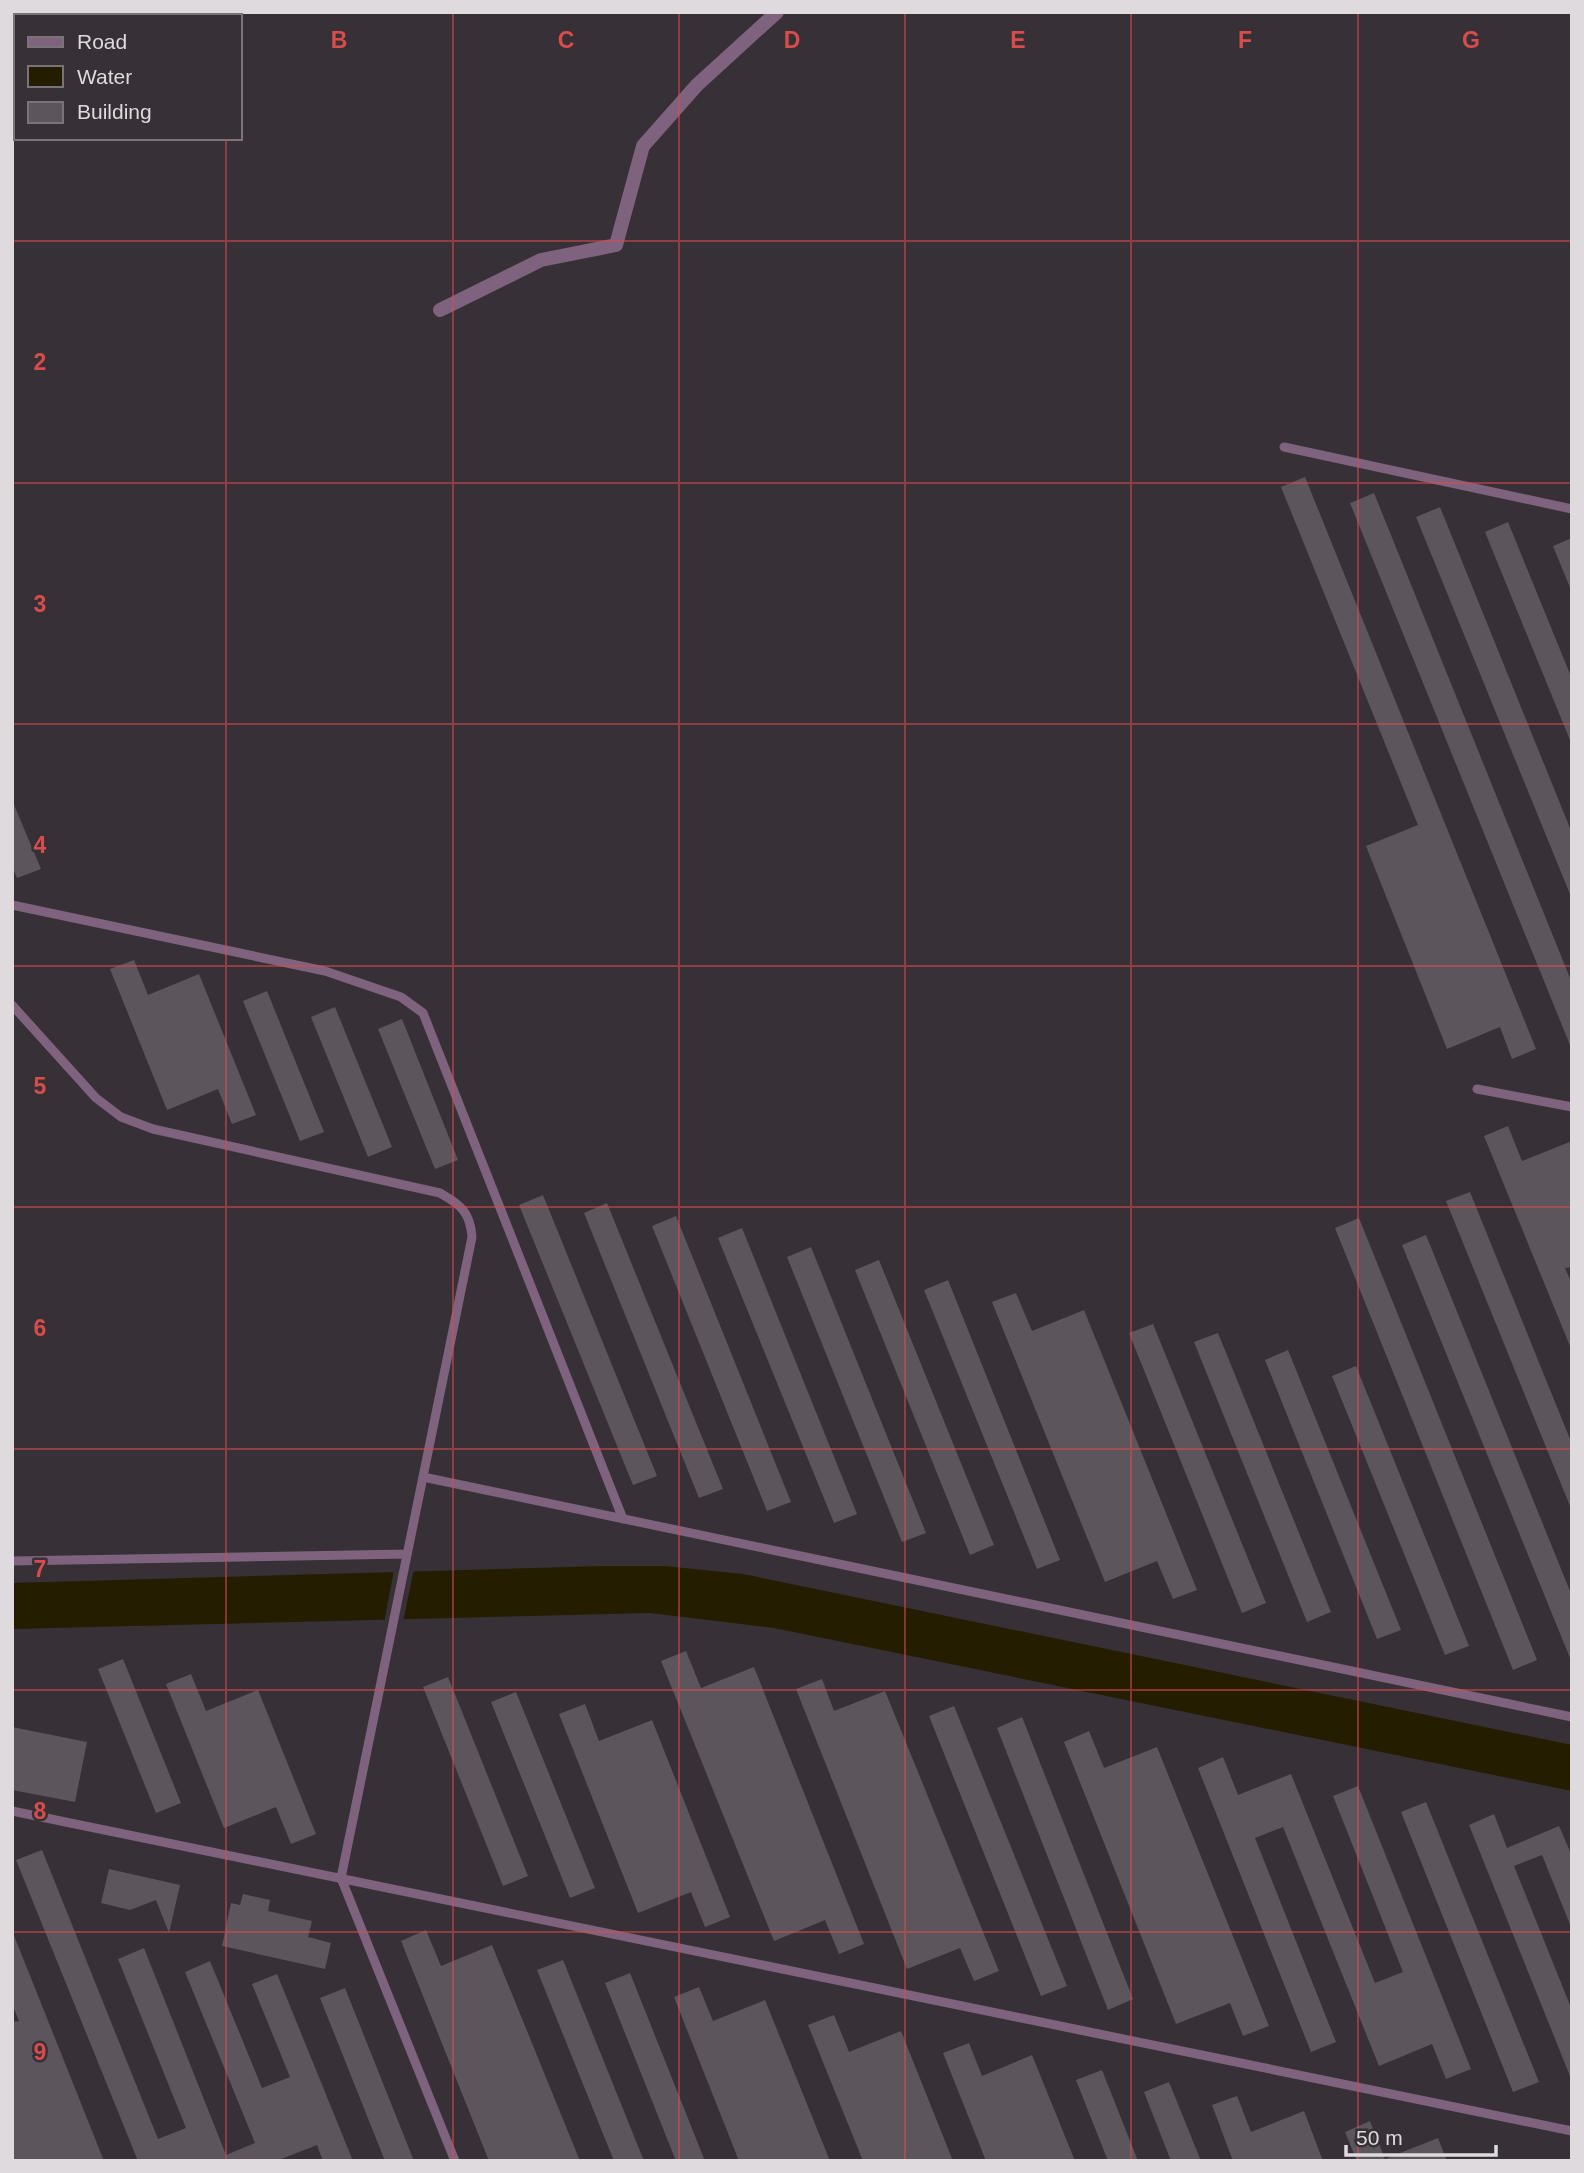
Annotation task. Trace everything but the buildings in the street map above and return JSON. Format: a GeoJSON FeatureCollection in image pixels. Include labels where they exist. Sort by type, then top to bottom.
{"type":"FeatureCollection","features":[{"type":"Feature","properties":{"kind":"street"},"geometry":{"type":"LineString","coordinates":[[440,310],[541,260],[615,245],[643,146],[697,85],[777,12]]}},
{"type":"Feature","properties":{"kind":"lane"},"geometry":{"type":"LineString","coordinates":[[1284,447],[1572,509]]}},
{"type":"Feature","properties":{"kind":"lane"},"geometry":{"type":"LineString","coordinates":[[12,905],[325,971],[401,997],[423,1013],[623,1519]]}},
{"type":"Feature","properties":{"kind":"lane"},"geometry":{"type":"LineString","coordinates":[[12,1005],[96,1098],[121,1116],[153,1129],[440,1193],[460,1204],[470,1218],[472,1237],[341,1878],[455,2161]]}},
{"type":"Feature","properties":{"kind":"lane"},"geometry":{"type":"LineString","coordinates":[[1478,1089],[1572,1107]]}},
{"type":"Feature","properties":{"kind":"lane"},"geometry":{"type":"LineString","coordinates":[[424,1477],[1572,1717]]}},
{"type":"Feature","properties":{"kind":"lane"},"geometry":{"type":"LineString","coordinates":[[12,1562],[407,1554]]}},
{"type":"Feature","properties":{"kind":"lane"},"geometry":{"type":"LineString","coordinates":[[12,1811],[1572,2132]]}},
{"type":"Feature","properties":{"kind":"water"},"geometry":{"type":"Polygon","coordinates":[[[664,1566],[743,1574],[1572,1745],[1572,1791],[774,1628],[650,1613],[12,1629],[12,1583],[664,1566]]]}},
{"type":"Feature","properties":{"kind":"pier"},"geometry":{"type":"Polygon","coordinates":[[[414,1569],[403,1622],[384,1623],[394,1570],[414,1569]]]}}]}
